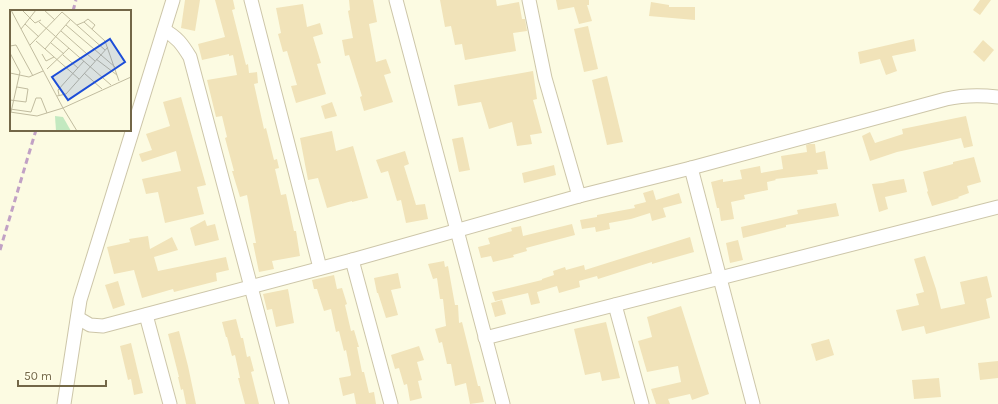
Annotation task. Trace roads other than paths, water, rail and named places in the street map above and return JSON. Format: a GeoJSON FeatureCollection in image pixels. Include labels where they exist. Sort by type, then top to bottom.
{"type":"FeatureCollection","features":[{"type":"Feature","properties":{"kind":"street"},"geometry":{"type":"LineString","coordinates":[[64,404],[80,300],[173,0]]}},
{"type":"Feature","properties":{"kind":"street"},"geometry":{"type":"LineString","coordinates":[[251,0],[320,268]]}},
{"type":"Feature","properties":{"kind":"street"},"geometry":{"type":"LineString","coordinates":[[396,0],[503,404]]}},
{"type":"Feature","properties":{"kind":"street"},"geometry":{"type":"LineString","coordinates":[[529,0],[545,78],[579,196]]}},
{"type":"Feature","properties":{"kind":"street"},"geometry":{"type":"LineString","coordinates":[[164,30],[173,35],[182,44],[190,57],[282,404]]}},
{"type":"Feature","properties":{"kind":"street"},"geometry":{"type":"LineString","coordinates":[[78,318],[90,325],[103,326],[352,260],[579,196],[691,168],[961,96],[977,95],[998,97]]}},
{"type":"Feature","properties":{"kind":"street"},"geometry":{"type":"LineString","coordinates":[[691,168],[753,404]]}},
{"type":"Feature","properties":{"kind":"street"},"geometry":{"type":"LineString","coordinates":[[485,338],[998,207]]}},
{"type":"Feature","properties":{"kind":"street"},"geometry":{"type":"LineString","coordinates":[[352,260],[391,404]]}},
{"type":"Feature","properties":{"kind":"street"},"geometry":{"type":"LineString","coordinates":[[615,305],[642,404]]}},
{"type":"Feature","properties":{"kind":"street"},"geometry":{"type":"LineString","coordinates":[[146,315],[170,404]]}},
{"type":"Feature","properties":{"kind":"railway"},"geometry":{"type":"LineString","coordinates":[[73,10],[76,0]]}},
{"type":"Feature","properties":{"kind":"railway"},"geometry":{"type":"LineString","coordinates":[[0,250],[36,131]]}}]}
